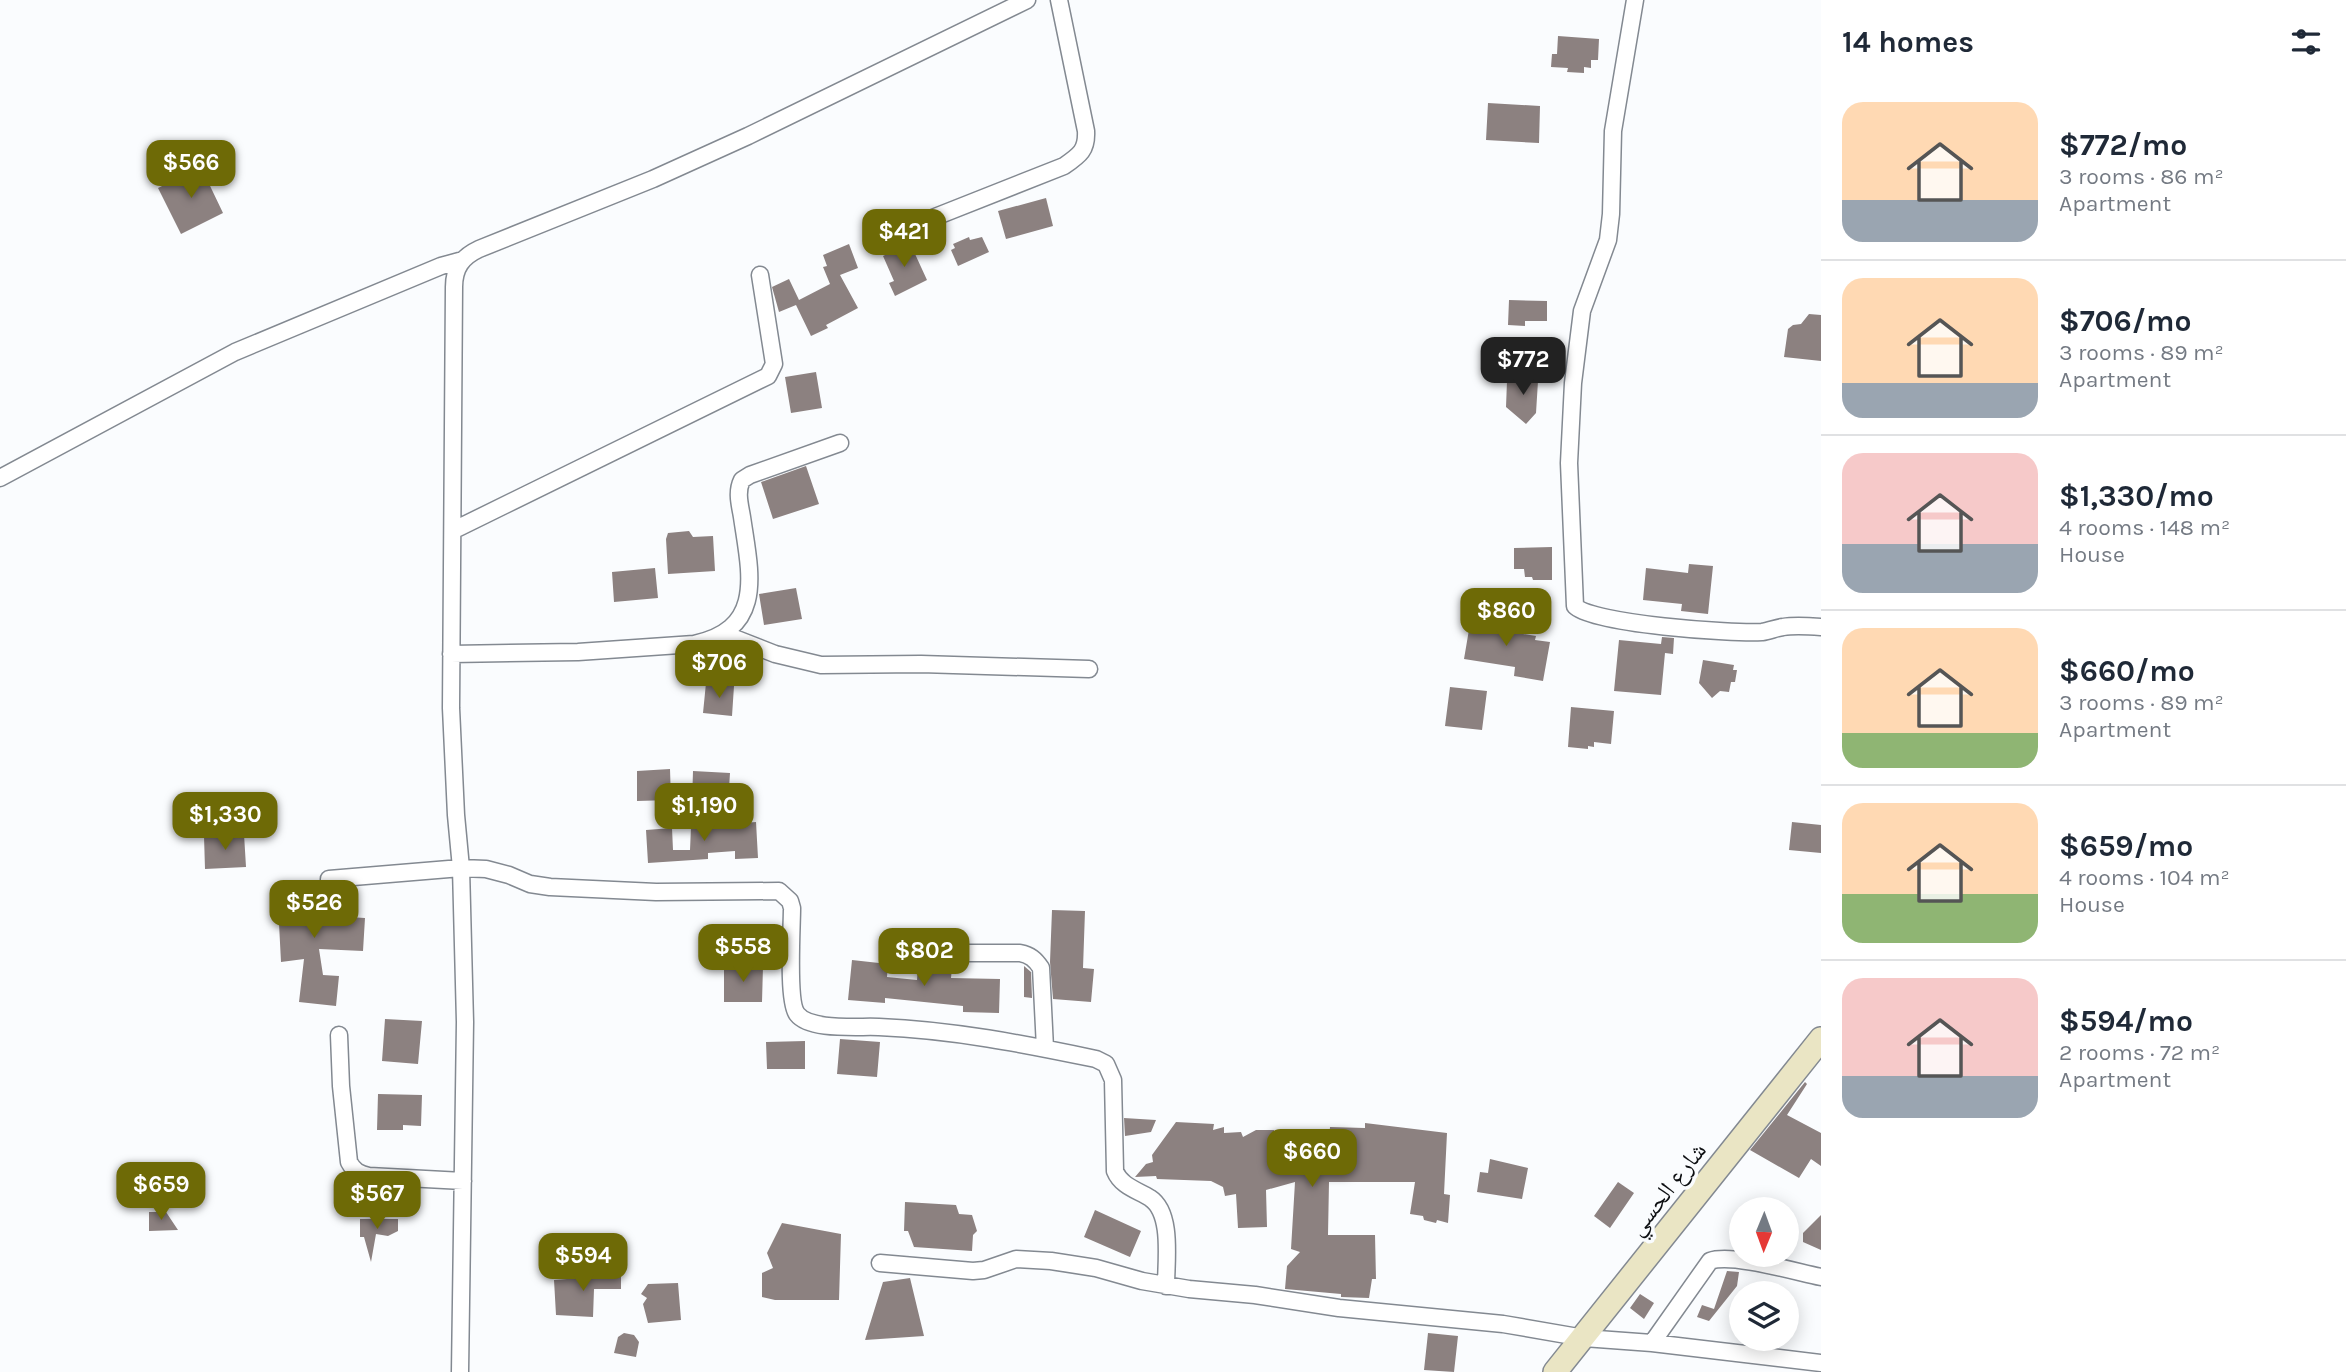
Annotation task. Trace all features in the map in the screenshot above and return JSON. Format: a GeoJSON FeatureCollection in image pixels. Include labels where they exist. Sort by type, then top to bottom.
{"type":"FeatureCollection","features":[{"type":"Feature","properties":{"kind":"street"},"geometry":{"type":"LineString","coordinates":[[460,1372],[465,1021],[451,654],[454,287],[457,268],[463,260],[479,249],[653,179],[1027,0]]}},
{"type":"Feature","properties":{"kind":"street"},"geometry":{"type":"LineString","coordinates":[[893,242],[935,217],[1065,166],[1085,148],[1086,131],[1059,0]]}},
{"type":"Feature","properties":{"kind":"street"},"geometry":{"type":"LineString","coordinates":[[1636,0],[1613,131],[1608,240],[1582,311],[1573,383],[1569,463],[1575,606],[1585,612],[1645,624],[1721,632],[1765,632],[1783,627],[1821,626]]}},
{"type":"Feature","properties":{"kind":"street"},"geometry":{"type":"LineString","coordinates":[[0,478],[235,352],[441,266],[463,260]]}},
{"type":"Feature","properties":{"kind":"street"},"geometry":{"type":"LineString","coordinates":[[454,530],[768,376],[774,364],[760,275]]}},
{"type":"Feature","properties":{"kind":"street"},"geometry":{"type":"LineString","coordinates":[[451,654],[579,652],[694,644],[710,641],[724,634],[737,622],[746,608],[750,592],[751,575],[739,494],[742,480],[840,443]]}},
{"type":"Feature","properties":{"kind":"street"},"geometry":{"type":"LineString","coordinates":[[724,634],[775,654],[821,666],[920,664],[1089,669]]}},
{"type":"Feature","properties":{"kind":"street"},"geometry":{"type":"LineString","coordinates":[[329,879],[486,869],[530,884],[550,887],[656,892],[779,891],[786,895],[792,908],[792,1002],[799,1016],[805,1021],[820,1025],[942,1031],[1096,1059],[1110,1068],[1113,1080],[1115,1171],[1121,1181],[1151,1198],[1163,1212],[1166,1286]]}},
{"type":"Feature","properties":{"kind":"street"},"geometry":{"type":"LineString","coordinates":[[898,953],[1029,955],[1041,968],[1045,1048]]}},
{"type":"Feature","properties":{"kind":"street"},"geometry":{"type":"LineString","coordinates":[[339,1035],[344,1124],[352,1168],[369,1176],[463,1181]]}},
{"type":"Feature","properties":{"kind":"street","name":"شارع الحسي"},"geometry":{"type":"LineString","coordinates":[[1555,1372],[1821,1039]]}},
{"type":"Feature","properties":{"kind":"street"},"geometry":{"type":"LineString","coordinates":[[1652,1343],[1710,1261],[1718,1258],[1742,1261],[1821,1277]]}},
{"type":"Feature","properties":{"kind":"street"},"geometry":{"type":"LineString","coordinates":[[880,1263],[973,1271],[1016,1259],[1051,1261],[1096,1268],[1166,1286],[1255,1295],[1339,1308],[1521,1326],[1584,1338],[1652,1343],[1821,1363]]}},
{"type":"Feature","properties":{"kind":"building"},"geometry":{"type":"Polygon","coordinates":[[[1558,36],[1599,39],[1598,60],[1591,60],[1591,68],[1584,67],[1584,73],[1551,67],[1552,54],[1557,54],[1558,36]]]}},
{"type":"Feature","properties":{"kind":"building"},"geometry":{"type":"Polygon","coordinates":[[[1488,103],[1540,106],[1539,143],[1486,140],[1488,103]]]}},
{"type":"Feature","properties":{"kind":"building"},"geometry":{"type":"Polygon","coordinates":[[[201,167],[223,213],[181,234],[158,188],[201,167]]]}},
{"type":"Feature","properties":{"kind":"building"},"geometry":{"type":"Polygon","coordinates":[[[1046,198],[1053,226],[1006,239],[998,211],[1046,198]]]}},
{"type":"Feature","properties":{"kind":"building"},"geometry":{"type":"Polygon","coordinates":[[[969,237],[970,240],[982,237],[989,252],[958,266],[951,250],[955,248],[953,244],[969,237]]]}},
{"type":"Feature","properties":{"kind":"building"},"geometry":{"type":"Polygon","coordinates":[[[910,243],[927,280],[895,296],[889,283],[894,281],[883,256],[910,243]]]}},
{"type":"Feature","properties":{"kind":"building"},"geometry":{"type":"Polygon","coordinates":[[[849,244],[858,268],[840,275],[858,308],[811,336],[796,305],[779,312],[772,287],[789,279],[799,300],[830,284],[823,267],[827,266],[823,255],[849,244]]]}},
{"type":"Feature","properties":{"kind":"building"},"geometry":{"type":"Polygon","coordinates":[[[1509,300],[1547,301],[1547,321],[1525,321],[1525,326],[1508,325],[1509,300]]]}},
{"type":"Feature","properties":{"kind":"building"},"geometry":{"type":"Polygon","coordinates":[[[1809,314],[1821,315],[1821,361],[1784,357],[1788,329],[1801,324],[1809,314]]]}},
{"type":"Feature","properties":{"kind":"building"},"geometry":{"type":"Polygon","coordinates":[[[816,372],[822,408],[791,413],[785,377],[816,372]]]}},
{"type":"Feature","properties":{"kind":"building"},"geometry":{"type":"Polygon","coordinates":[[[1516,375],[1534,376],[1533,380],[1538,381],[1536,413],[1526,424],[1506,407],[1507,381],[1515,381],[1516,375]]]}},
{"type":"Feature","properties":{"kind":"building"},"geometry":{"type":"Polygon","coordinates":[[[806,466],[819,504],[773,519],[761,482],[806,466]]]}},
{"type":"Feature","properties":{"kind":"building"},"geometry":{"type":"Polygon","coordinates":[[[689,531],[693,537],[713,536],[715,571],[668,574],[668,533],[689,531]]]}},
{"type":"Feature","properties":{"kind":"building"},"geometry":{"type":"Polygon","coordinates":[[[1552,547],[1552,580],[1533,580],[1532,577],[1525,577],[1524,569],[1514,569],[1514,548],[1552,547]]]}},
{"type":"Feature","properties":{"kind":"building"},"geometry":{"type":"Polygon","coordinates":[[[1689,564],[1713,566],[1708,614],[1681,611],[1682,604],[1643,600],[1646,568],[1688,573],[1689,564]]]}},
{"type":"Feature","properties":{"kind":"building"},"geometry":{"type":"Polygon","coordinates":[[[655,568],[658,598],[614,602],[612,572],[655,568]]]}},
{"type":"Feature","properties":{"kind":"building"},"geometry":{"type":"Polygon","coordinates":[[[796,588],[802,619],[764,625],[759,594],[796,588]]]}},
{"type":"Feature","properties":{"kind":"building"},"geometry":{"type":"Polygon","coordinates":[[[1472,612],[1485,614],[1484,620],[1500,623],[1499,630],[1536,636],[1535,640],[1550,642],[1543,681],[1514,676],[1515,667],[1464,659],[1472,612]]]}},
{"type":"Feature","properties":{"kind":"building"},"geometry":{"type":"Polygon","coordinates":[[[1662,637],[1674,638],[1673,654],[1665,653],[1661,695],[1614,691],[1619,640],[1661,644],[1662,637]]]}},
{"type":"Feature","properties":{"kind":"building"},"geometry":{"type":"Polygon","coordinates":[[[1703,660],[1734,665],[1733,670],[1737,670],[1735,682],[1731,682],[1729,692],[1720,691],[1712,698],[1699,683],[1703,660]]]}},
{"type":"Feature","properties":{"kind":"building"},"geometry":{"type":"Polygon","coordinates":[[[706,683],[734,686],[732,716],[703,713],[706,683]]]}},
{"type":"Feature","properties":{"kind":"building"},"geometry":{"type":"Polygon","coordinates":[[[1450,687],[1487,691],[1482,730],[1445,726],[1450,687]]]}},
{"type":"Feature","properties":{"kind":"building"},"geometry":{"type":"Polygon","coordinates":[[[1571,707],[1614,711],[1611,744],[1594,742],[1594,747],[1588,746],[1588,749],[1568,747],[1571,707]]]}},
{"type":"Feature","properties":{"kind":"building"},"geometry":{"type":"Polygon","coordinates":[[[670,769],[671,800],[637,801],[637,771],[670,769]]]}},
{"type":"Feature","properties":{"kind":"building"},"geometry":{"type":"Polygon","coordinates":[[[693,771],[730,773],[728,804],[692,803],[693,771]]]}},
{"type":"Feature","properties":{"kind":"building"},"geometry":{"type":"Polygon","coordinates":[[[756,822],[758,858],[735,859],[735,851],[708,853],[708,859],[648,863],[646,830],[672,828],[673,850],[690,850],[691,827],[756,822]]]}},
{"type":"Feature","properties":{"kind":"building"},"geometry":{"type":"Polygon","coordinates":[[[1792,822],[1821,825],[1821,853],[1789,850],[1792,822]]]}},
{"type":"Feature","properties":{"kind":"building"},"geometry":{"type":"Polygon","coordinates":[[[244,834],[246,867],[205,869],[204,836],[244,834]]]}},
{"type":"Feature","properties":{"kind":"building"},"geometry":{"type":"Polygon","coordinates":[[[313,883],[315,915],[365,918],[363,951],[319,949],[323,975],[339,976],[336,1006],[299,1002],[304,959],[281,962],[277,885],[313,883]]]}},
{"type":"Feature","properties":{"kind":"building"},"geometry":{"type":"Polygon","coordinates":[[[1052,910],[1085,911],[1083,968],[1094,969],[1091,1002],[1053,999],[1050,962],[1052,910]]]}},
{"type":"Feature","properties":{"kind":"building"},"geometry":{"type":"Polygon","coordinates":[[[852,960],[888,964],[887,977],[917,980],[918,966],[952,968],[951,978],[1000,979],[999,1013],[963,1012],[963,1006],[885,998],[885,1003],[848,1000],[852,960]]]}},
{"type":"Feature","properties":{"kind":"building"},"geometry":{"type":"Polygon","coordinates":[[[724,965],[763,966],[762,1002],[724,1002],[724,965]]]}},
{"type":"Feature","properties":{"kind":"building"},"geometry":{"type":"Polygon","coordinates":[[[1024,966],[1031,972],[1032,998],[1024,997],[1024,966]]]}},
{"type":"Feature","properties":{"kind":"building"},"geometry":{"type":"Polygon","coordinates":[[[385,1019],[422,1021],[418,1064],[382,1061],[385,1019]]]}},
{"type":"Feature","properties":{"kind":"building"},"geometry":{"type":"Polygon","coordinates":[[[840,1039],[880,1042],[877,1077],[837,1074],[840,1039]]]}},
{"type":"Feature","properties":{"kind":"building"},"geometry":{"type":"Polygon","coordinates":[[[805,1041],[805,1069],[767,1069],[766,1042],[805,1041]]]}},
{"type":"Feature","properties":{"kind":"building"},"geometry":{"type":"Polygon","coordinates":[[[1805,1082],[1807,1084],[1787,1115],[1821,1133],[1821,1166],[1811,1159],[1799,1178],[1750,1150],[1805,1082]]]}},
{"type":"Feature","properties":{"kind":"building"},"geometry":{"type":"Polygon","coordinates":[[[378,1094],[422,1095],[421,1126],[403,1125],[403,1130],[377,1130],[378,1094]]]}},
{"type":"Feature","properties":{"kind":"building"},"geometry":{"type":"Polygon","coordinates":[[[1124,1118],[1156,1120],[1151,1132],[1125,1136],[1124,1118]]]}},
{"type":"Feature","properties":{"kind":"building"},"geometry":{"type":"Polygon","coordinates":[[[1176,1122],[1214,1124],[1213,1130],[1224,1127],[1224,1133],[1241,1132],[1243,1137],[1256,1130],[1274,1130],[1274,1159],[1280,1161],[1281,1172],[1306,1173],[1307,1165],[1327,1166],[1330,1127],[1365,1128],[1365,1123],[1447,1133],[1444,1194],[1450,1195],[1448,1223],[1437,1220],[1436,1223],[1424,1220],[1423,1216],[1410,1214],[1415,1182],[1329,1182],[1328,1235],[1375,1235],[1376,1279],[1372,1279],[1369,1298],[1285,1289],[1287,1266],[1300,1252],[1291,1249],[1295,1182],[1266,1190],[1267,1227],[1238,1228],[1236,1194],[1225,1196],[1223,1187],[1211,1181],[1157,1179],[1156,1176],[1135,1177],[1146,1164],[1153,1162],[1152,1155],[1176,1122]]]}},
{"type":"Feature","properties":{"kind":"building"},"geometry":{"type":"Polygon","coordinates":[[[1490,1159],[1528,1168],[1522,1199],[1477,1192],[1480,1172],[1488,1173],[1490,1159]]]}},
{"type":"Feature","properties":{"kind":"building"},"geometry":{"type":"Polygon","coordinates":[[[1618,1182],[1634,1193],[1610,1228],[1594,1216],[1618,1182]]]}},
{"type":"Feature","properties":{"kind":"building"},"geometry":{"type":"Polygon","coordinates":[[[905,1202],[956,1205],[959,1214],[972,1215],[977,1231],[973,1235],[972,1251],[914,1247],[908,1231],[904,1231],[905,1202]]]}},
{"type":"Feature","properties":{"kind":"building"},"geometry":{"type":"Polygon","coordinates":[[[1095,1210],[1141,1231],[1130,1257],[1084,1237],[1095,1210]]]}},
{"type":"Feature","properties":{"kind":"building"},"geometry":{"type":"Polygon","coordinates":[[[149,1212],[166,1212],[178,1230],[149,1231],[149,1212]]]}},
{"type":"Feature","properties":{"kind":"building"},"geometry":{"type":"Polygon","coordinates":[[[1821,1215],[1821,1250],[1803,1242],[1803,1233],[1821,1215]]]}},
{"type":"Feature","properties":{"kind":"building"},"geometry":{"type":"Polygon","coordinates":[[[360,1219],[398,1219],[398,1231],[388,1236],[376,1234],[371,1262],[364,1237],[360,1237],[360,1219]]]}},
{"type":"Feature","properties":{"kind":"building"},"geometry":{"type":"Polygon","coordinates":[[[782,1223],[841,1234],[839,1300],[775,1300],[762,1297],[762,1273],[773,1268],[767,1253],[782,1223]]]}},
{"type":"Feature","properties":{"kind":"building"},"geometry":{"type":"Polygon","coordinates":[[[621,1269],[621,1289],[594,1289],[593,1317],[556,1315],[554,1280],[593,1277],[594,1274],[621,1269]]]}},
{"type":"Feature","properties":{"kind":"building"},"geometry":{"type":"Polygon","coordinates":[[[1727,1271],[1739,1272],[1738,1281],[1729,1281],[1729,1296],[1709,1321],[1697,1317],[1702,1305],[1714,1309],[1727,1271]]]}},
{"type":"Feature","properties":{"kind":"building"},"geometry":{"type":"Polygon","coordinates":[[[910,1278],[924,1336],[865,1340],[883,1282],[910,1278]]]}},
{"type":"Feature","properties":{"kind":"building"},"geometry":{"type":"Polygon","coordinates":[[[678,1283],[681,1320],[648,1323],[643,1304],[647,1298],[641,1294],[648,1284],[678,1283]]]}},
{"type":"Feature","properties":{"kind":"building"},"geometry":{"type":"Polygon","coordinates":[[[1640,1294],[1654,1303],[1644,1319],[1630,1308],[1640,1294]]]}},
{"type":"Feature","properties":{"kind":"building"},"geometry":{"type":"Polygon","coordinates":[[[624,1333],[634,1335],[639,1342],[636,1357],[614,1353],[618,1337],[624,1333]]]}},
{"type":"Feature","properties":{"kind":"building"},"geometry":{"type":"Polygon","coordinates":[[[1428,1333],[1458,1336],[1454,1372],[1424,1370],[1428,1333]]]}}]}
